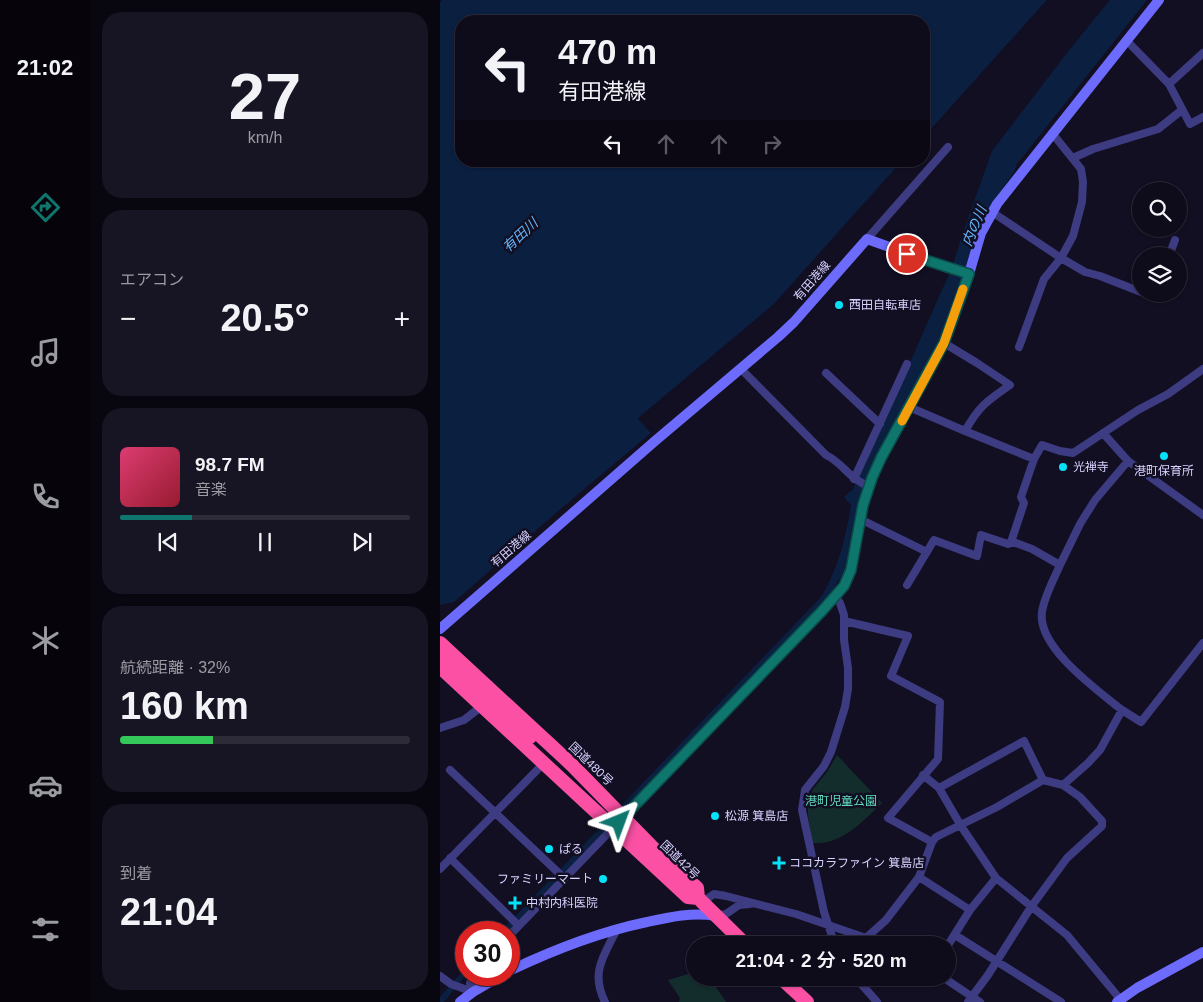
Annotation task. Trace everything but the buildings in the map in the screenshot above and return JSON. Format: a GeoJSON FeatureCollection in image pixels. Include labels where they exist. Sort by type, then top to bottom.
{"type":"FeatureCollection","features":[{"type":"Feature","properties":{"kind":"highway","name":"国道480号"},"geometry":{"type":"LineString","coordinates":[[440,643],[492,690],[618,822]]}},
{"type":"Feature","properties":{"kind":"highway","name":"国道42号"},"geometry":{"type":"LineString","coordinates":[[440,654],[530,737],[737,936]]}},
{"type":"Feature","properties":{"kind":"highway"},"geometry":{"type":"LineString","coordinates":[[440,666],[544,763],[618,822]]}},
{"type":"Feature","properties":{"kind":"highway"},"geometry":{"type":"LineString","coordinates":[[789,986],[807,1002]]}},
{"type":"Feature","properties":{"kind":"main road"},"geometry":{"type":"LineString","coordinates":[[867,239],[966,273],[980,233],[992,212],[1158,0]]}},
{"type":"Feature","properties":{"kind":"main road","name":"有田港線"},"geometry":{"type":"LineString","coordinates":[[440,629],[794,322],[867,239]]}},
{"type":"Feature","properties":{"kind":"main road"},"geometry":{"type":"LineString","coordinates":[[680,915],[700,900]]}},
{"type":"Feature","properties":{"kind":"main road"},"geometry":{"type":"LineString","coordinates":[[520,966],[568,945],[617,929],[680,915],[716,916]]}},
{"type":"Feature","properties":{"kind":"main road"},"geometry":{"type":"LineString","coordinates":[[1119,1001],[1142,985],[1203,952]]}},
{"type":"Feature","properties":{"kind":"main road"},"geometry":{"type":"LineString","coordinates":[[460,1002],[483,986]]}},
{"type":"Feature","properties":{"kind":"street"},"geometry":{"type":"LineString","coordinates":[[1126,40],[1169,84],[1190,124],[1203,117]]}},
{"type":"Feature","properties":{"kind":"street"},"geometry":{"type":"LineString","coordinates":[[1169,84],[1203,53]]}},
{"type":"Feature","properties":{"kind":"street"},"geometry":{"type":"LineString","coordinates":[[1073,158],[1093,149],[1158,129],[1182,110]]}},
{"type":"Feature","properties":{"kind":"street"},"geometry":{"type":"LineString","coordinates":[[1019,346],[1044,279],[1060,258],[1073,236],[1082,202],[1081,169],[1052,133]]}},
{"type":"Feature","properties":{"kind":"street"},"geometry":{"type":"LineString","coordinates":[[867,239],[948,147]]}},
{"type":"Feature","properties":{"kind":"street"},"geometry":{"type":"LineString","coordinates":[[992,212],[1060,258],[1085,272],[1132,288]]}},
{"type":"Feature","properties":{"kind":"street"},"geometry":{"type":"LineString","coordinates":[[1172,247],[1175,240]]}},
{"type":"Feature","properties":{"kind":"street"},"geometry":{"type":"LineString","coordinates":[[520,923],[844,586],[850,574],[868,486],[881,458],[944,343],[966,273]]}},
{"type":"Feature","properties":{"kind":"street"},"geometry":{"type":"LineString","coordinates":[[944,343],[1010,385],[985,402],[976,412],[965,431]]}},
{"type":"Feature","properties":{"kind":"street"},"geometry":{"type":"LineString","coordinates":[[854,480],[907,364]]}},
{"type":"Feature","properties":{"kind":"street"},"geometry":{"type":"LineString","coordinates":[[741,369],[826,455],[834,459],[854,480],[868,486]]}},
{"type":"Feature","properties":{"kind":"street"},"geometry":{"type":"LineString","coordinates":[[1011,542],[1024,503],[1022,497],[1034,460],[1042,445],[1073,453],[1138,410],[1168,394],[1203,369]]}},
{"type":"Feature","properties":{"kind":"street"},"geometry":{"type":"LineString","coordinates":[[826,373],[880,424]]}},
{"type":"Feature","properties":{"kind":"street"},"geometry":{"type":"LineString","coordinates":[[909,407],[1034,460]]}},
{"type":"Feature","properties":{"kind":"street"},"geometry":{"type":"LineString","coordinates":[[1103,433],[1128,461],[1203,515]]}},
{"type":"Feature","properties":{"kind":"street"},"geometry":{"type":"LineString","coordinates":[[1128,461],[1095,500],[1060,565],[1042,611],[1042,620],[1047,635],[1064,660],[1122,710],[1141,722],[1203,643]]}},
{"type":"Feature","properties":{"kind":"street"},"geometry":{"type":"LineString","coordinates":[[860,519],[927,552]]}},
{"type":"Feature","properties":{"kind":"street"},"geometry":{"type":"LineString","coordinates":[[907,585],[934,540],[977,556],[981,535],[1008,544],[1011,542],[1032,549],[1060,565]]}},
{"type":"Feature","properties":{"kind":"street"},"geometry":{"type":"LineString","coordinates":[[832,936],[824,912],[805,829],[802,801],[807,786],[824,766],[832,752],[845,707],[849,676],[844,640],[844,621],[841,606],[835,596]]}},
{"type":"Feature","properties":{"kind":"street"},"geometry":{"type":"LineString","coordinates":[[844,621],[908,636],[891,676],[940,702],[938,759],[888,818],[926,841],[932,842]]}},
{"type":"Feature","properties":{"kind":"street"},"geometry":{"type":"LineString","coordinates":[[440,728],[464,720],[481,704],[492,690]]}},
{"type":"Feature","properties":{"kind":"street"},"geometry":{"type":"LineString","coordinates":[[1063,785],[1100,750],[1122,710]]}},
{"type":"Feature","properties":{"kind":"street"},"geometry":{"type":"LineString","coordinates":[[939,788],[1024,741],[1043,780]]}},
{"type":"Feature","properties":{"kind":"street"},"geometry":{"type":"LineString","coordinates":[[440,869],[544,763]]}},
{"type":"Feature","properties":{"kind":"street"},"geometry":{"type":"LineString","coordinates":[[450,770],[564,878]]}},
{"type":"Feature","properties":{"kind":"street"},"geometry":{"type":"LineString","coordinates":[[923,775],[939,788],[961,826],[996,878],[1067,935],[1119,1001]]}},
{"type":"Feature","properties":{"kind":"street"},"geometry":{"type":"LineString","coordinates":[[868,936],[886,920],[919,877],[932,842],[936,837],[997,807],[1043,780],[1063,785],[1080,797],[1102,821],[1102,826],[1067,858],[1031,907],[970,999]]}},
{"type":"Feature","properties":{"kind":"street"},"geometry":{"type":"LineString","coordinates":[[450,858],[514,921]]}},
{"type":"Feature","properties":{"kind":"street"},"geometry":{"type":"LineString","coordinates":[[919,877],[970,910]]}},
{"type":"Feature","properties":{"kind":"street"},"geometry":{"type":"LineString","coordinates":[[996,878],[970,910],[955,935],[1060,1002]]}},
{"type":"Feature","properties":{"kind":"street"},"geometry":{"type":"LineString","coordinates":[[700,900],[717,894],[785,911],[860,936]]}},
{"type":"Feature","properties":{"kind":"street"},"geometry":{"type":"LineString","coordinates":[[716,916],[726,914],[739,906],[756,905]]}},
{"type":"Feature","properties":{"kind":"street"},"geometry":{"type":"LineString","coordinates":[[605,1002],[598,979],[599,970],[617,929]]}},
{"type":"Feature","properties":{"kind":"street"},"geometry":{"type":"LineString","coordinates":[[440,976],[452,984],[473,992]]}},
{"type":"Feature","properties":{"kind":"street"},"geometry":{"type":"LineString","coordinates":[[471,986],[473,992]]}},
{"type":"Feature","properties":{"kind":"street"},"geometry":{"type":"LineString","coordinates":[[863,986],[877,1002]]}},
{"type":"Feature","properties":{"kind":"street"},"geometry":{"type":"LineString","coordinates":[[954,986],[970,999],[980,1002]]}},
{"type":"Feature","properties":{"kind":"street"},"geometry":{"type":"LineString","coordinates":[[466,1002],[473,992]]}},
{"type":"Feature","properties":{"kind":"green space","name":"港町児童公園"},"geometry":{"type":"Polygon","coordinates":[[[837,755],[882,803],[851,831],[832,841],[812,843],[808,799],[837,755]]]}},
{"type":"Feature","properties":{"kind":"green space"},"geometry":{"type":"Polygon","coordinates":[[[686,975],[686,986],[715,986],[726,1002],[679,1002],[680,998],[668,980],[686,975]]]}},
{"type":"Feature","properties":{"kind":"water","name":"有田川"},"geometry":{"type":"Polygon","coordinates":[[[442,0],[1047,0],[930,130],[930,15],[455,15],[455,167],[897,167],[774,304],[638,418],[651,433],[454,602],[440,605],[440,3],[442,0]]]}},
{"type":"Feature","properties":{"kind":"water","name":"内の川"},"geometry":{"type":"Polygon","coordinates":[[[1110,0],[1147,0],[1017,164],[1014,172],[982,219],[939,345],[878,455],[860,496],[847,570],[829,598],[520,921],[511,921],[822,596],[837,563],[847,529],[851,505],[844,497],[853,489],[866,462],[953,265],[992,151],[1110,0]]]}},
{"type":"Feature","properties":{"kind":"water"},"geometry":{"type":"Polygon","coordinates":[[[455,980],[455,986],[457,986],[444,1002],[440,1002],[440,997],[455,980]]]}},
{"type":"Feature","properties":{"kind":"pier"},"geometry":{"type":"Polygon","coordinates":[[[1047,0],[1049,0],[930,132],[1047,0]]]}},
{"type":"Feature","properties":{"kind":"pier"},"geometry":{"type":"Polygon","coordinates":[[[897,167],[900,167],[776,305],[642,419],[653,431],[651,433],[638,419],[774,304],[897,167]]]}},
{"type":"Feature","properties":{"kind":"slow traffic"},"geometry":{"type":"LineString","coordinates":[[902,421],[944,343],[963,289]]}},
{"type":"Feature","properties":{"kind":"place","name":"西田自転車店"},"geometry":{"type":"Point","coordinates":[839,305]}},
{"type":"Feature","properties":{"kind":"place","name":"港町保育所"},"geometry":{"type":"Point","coordinates":[1164,456]}},
{"type":"Feature","properties":{"kind":"place","name":"光禅寺"},"geometry":{"type":"Point","coordinates":[1063,467]}},
{"type":"Feature","properties":{"kind":"place","name":"松源 箕島店"},"geometry":{"type":"Point","coordinates":[715,816]}},
{"type":"Feature","properties":{"kind":"place","name":"ぱる"},"geometry":{"type":"Point","coordinates":[549,849]}},
{"type":"Feature","properties":{"kind":"place","name":"ココカラファイン 箕島店"},"geometry":{"type":"Point","coordinates":[779,863]}},
{"type":"Feature","properties":{"kind":"place","name":"ファミリーマート"},"geometry":{"type":"Point","coordinates":[603,879]}},
{"type":"Feature","properties":{"kind":"place","name":"中村内科医院"},"geometry":{"type":"Point","coordinates":[515,903]}},
{"type":"Feature","properties":{"kind":"route"},"geometry":{"type":"LineString","coordinates":[[619,822],[822,611],[848,580],[863,505],[872,478],[944,343],[969,274],[907,254]]}}]}
